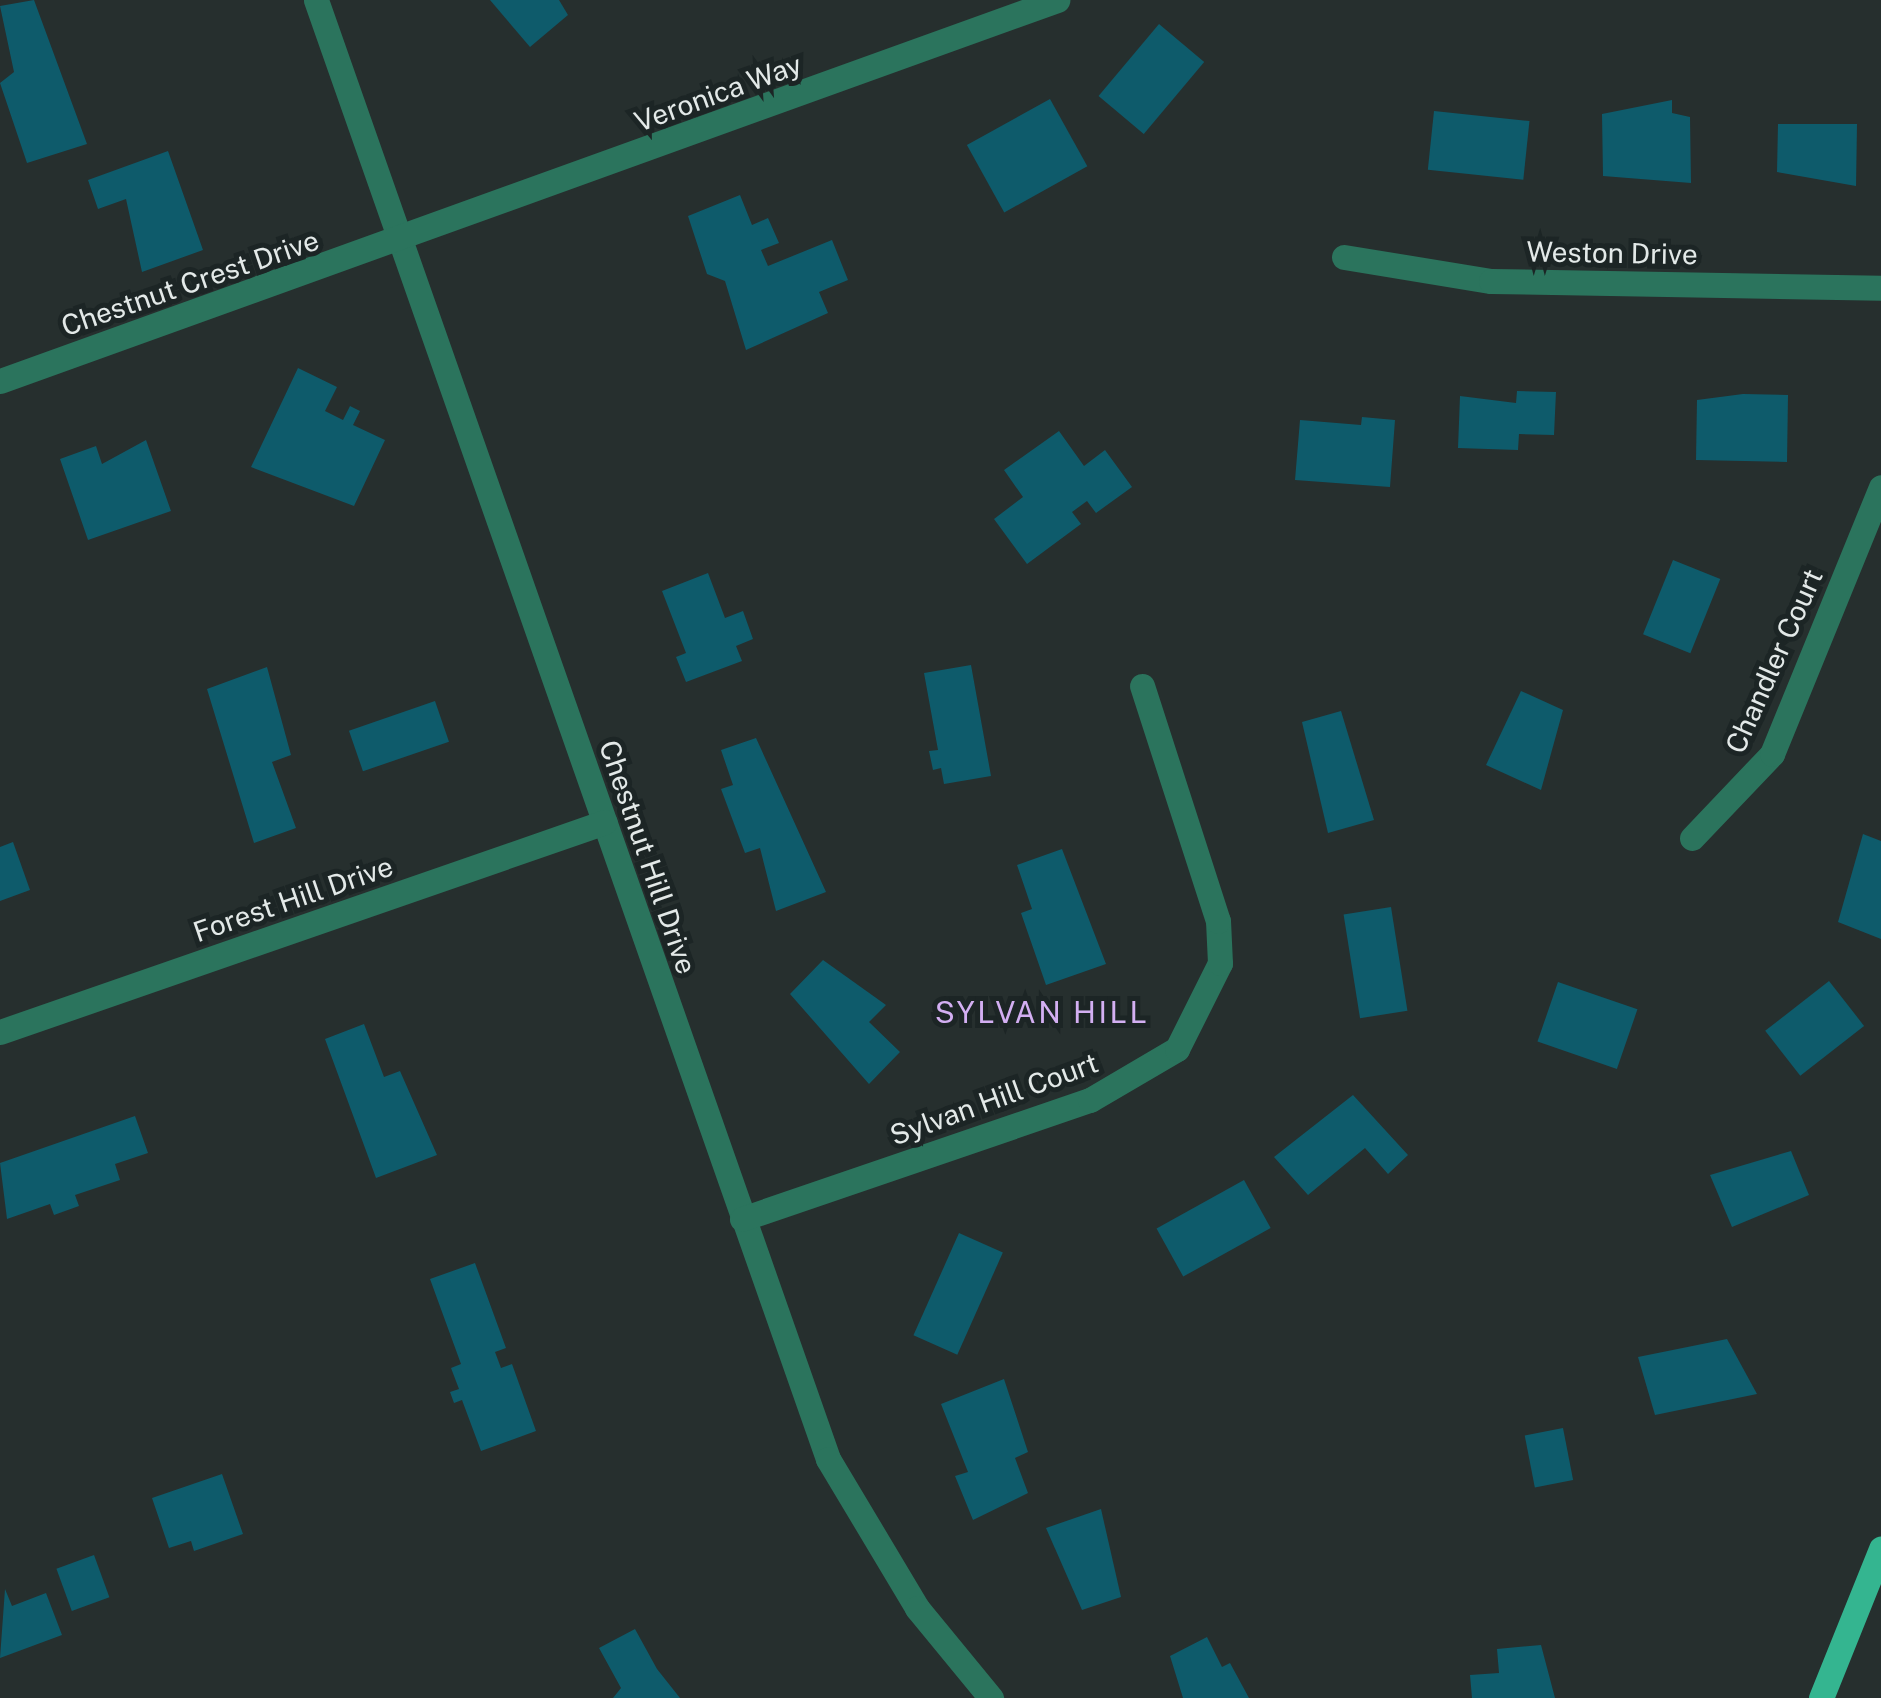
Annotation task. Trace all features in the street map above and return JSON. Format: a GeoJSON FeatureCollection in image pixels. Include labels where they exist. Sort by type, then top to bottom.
{"type":"FeatureCollection","features":[{"type":"Feature","properties":{"kind":"main road"},"geometry":{"type":"LineString","coordinates":[[1821,1698],[1881,1550]]}},
{"type":"Feature","properties":{"kind":"street","name":"Chestnut Hill Drive"},"geometry":{"type":"LineString","coordinates":[[316,0],[828,1459],[917,1608],[991,1698]]}},
{"type":"Feature","properties":{"kind":"street","name":"Veronica Way"},"geometry":{"type":"LineString","coordinates":[[399,242],[1057,0]]}},
{"type":"Feature","properties":{"kind":"street","name":"Chestnut Crest Drive"},"geometry":{"type":"LineString","coordinates":[[0,381],[399,242]]}},
{"type":"Feature","properties":{"kind":"street","name":"Weston Drive"},"geometry":{"type":"LineString","coordinates":[[1344,256],[1491,281],[1881,288]]}},
{"type":"Feature","properties":{"kind":"street","name":"Chandler Court"},"geometry":{"type":"LineString","coordinates":[[1692,838],[1772,754],[1881,487]]}},
{"type":"Feature","properties":{"kind":"street","name":"Sylvan Hill Court"},"geometry":{"type":"LineString","coordinates":[[742,1219],[1090,1100],[1177,1049],[1220,963],[1218,922],[1142,686]]}},
{"type":"Feature","properties":{"kind":"street","name":"Forest Hill Drive"},"geometry":{"type":"LineString","coordinates":[[0,1032],[605,822]]}},
{"type":"Feature","properties":{"kind":"building"},"geometry":{"type":"Polygon","coordinates":[[[34,0],[87,144],[27,163],[0,83],[14,72],[0,6],[34,0]]]}},
{"type":"Feature","properties":{"kind":"building"},"geometry":{"type":"Polygon","coordinates":[[[490,0],[559,0],[568,15],[530,47],[490,0]]]}},
{"type":"Feature","properties":{"kind":"building"},"geometry":{"type":"Polygon","coordinates":[[[1159,24],[1204,62],[1144,134],[1099,96],[1159,24]]]}},
{"type":"Feature","properties":{"kind":"building"},"geometry":{"type":"Polygon","coordinates":[[[1050,99],[1087,166],[1004,212],[967,145],[1050,99]]]}},
{"type":"Feature","properties":{"kind":"building"},"geometry":{"type":"Polygon","coordinates":[[[1672,100],[1672,113],[1690,117],[1691,183],[1603,176],[1602,114],[1672,100]]]}},
{"type":"Feature","properties":{"kind":"building"},"geometry":{"type":"Polygon","coordinates":[[[1434,111],[1529,121],[1523,180],[1428,170],[1434,111]]]}},
{"type":"Feature","properties":{"kind":"building"},"geometry":{"type":"Polygon","coordinates":[[[1778,124],[1857,124],[1856,186],[1777,172],[1778,124]]]}},
{"type":"Feature","properties":{"kind":"building"},"geometry":{"type":"Polygon","coordinates":[[[168,151],[203,250],[142,272],[126,199],[98,209],[88,180],[168,151]]]}},
{"type":"Feature","properties":{"kind":"building"},"geometry":{"type":"Polygon","coordinates":[[[740,195],[752,225],[768,218],[779,243],[761,250],[768,266],[832,240],[848,280],[819,292],[828,313],[746,350],[725,281],[707,274],[688,216],[740,195]]]}},
{"type":"Feature","properties":{"kind":"building"},"geometry":{"type":"Polygon","coordinates":[[[298,368],[337,387],[325,411],[343,420],[350,406],[360,411],[353,425],[385,440],[354,506],[251,467],[298,368]]]}},
{"type":"Feature","properties":{"kind":"building"},"geometry":{"type":"Polygon","coordinates":[[[1517,391],[1556,392],[1554,435],[1519,434],[1518,450],[1458,448],[1460,396],[1516,403],[1517,391]]]}},
{"type":"Feature","properties":{"kind":"building"},"geometry":{"type":"Polygon","coordinates":[[[1743,394],[1788,395],[1787,462],[1696,460],[1697,400],[1743,394]]]}},
{"type":"Feature","properties":{"kind":"building"},"geometry":{"type":"Polygon","coordinates":[[[1362,417],[1395,420],[1390,487],[1295,480],[1300,420],[1361,425],[1362,417]]]}},
{"type":"Feature","properties":{"kind":"building"},"geometry":{"type":"Polygon","coordinates":[[[1059,431],[1084,466],[1105,450],[1132,487],[1096,513],[1087,501],[1072,512],[1081,524],[1027,564],[994,519],[1023,497],[1004,470],[1059,431]]]}},
{"type":"Feature","properties":{"kind":"building"},"geometry":{"type":"Polygon","coordinates":[[[146,440],[171,511],[88,540],[60,459],[96,446],[102,464],[146,440]]]}},
{"type":"Feature","properties":{"kind":"building"},"geometry":{"type":"Polygon","coordinates":[[[1673,560],[1720,579],[1690,653],[1643,634],[1673,560]]]}},
{"type":"Feature","properties":{"kind":"building"},"geometry":{"type":"Polygon","coordinates":[[[708,573],[725,618],[743,611],[753,639],[736,646],[742,661],[686,682],[676,657],[686,653],[662,591],[708,573]]]}},
{"type":"Feature","properties":{"kind":"building"},"geometry":{"type":"Polygon","coordinates":[[[971,665],[991,776],[944,784],[941,768],[933,770],[929,751],[938,750],[924,673],[971,665]]]}},
{"type":"Feature","properties":{"kind":"building"},"geometry":{"type":"Polygon","coordinates":[[[267,667],[291,755],[272,762],[296,828],[254,843],[207,689],[267,667]]]}},
{"type":"Feature","properties":{"kind":"building"},"geometry":{"type":"Polygon","coordinates":[[[1521,691],[1563,710],[1541,790],[1486,765],[1521,691]]]}},
{"type":"Feature","properties":{"kind":"building"},"geometry":{"type":"Polygon","coordinates":[[[435,701],[449,742],[363,771],[349,731],[435,701]]]}},
{"type":"Feature","properties":{"kind":"building"},"geometry":{"type":"Polygon","coordinates":[[[1341,711],[1374,820],[1328,833],[1302,722],[1341,711]]]}},
{"type":"Feature","properties":{"kind":"building"},"geometry":{"type":"Polygon","coordinates":[[[756,738],[826,892],[776,911],[760,848],[745,853],[721,789],[733,785],[721,750],[756,738]]]}},
{"type":"Feature","properties":{"kind":"building"},"geometry":{"type":"Polygon","coordinates":[[[1863,834],[1881,841],[1881,939],[1838,922],[1863,834]]]}},
{"type":"Feature","properties":{"kind":"building"},"geometry":{"type":"Polygon","coordinates":[[[13,842],[30,890],[0,901],[0,847],[13,842]]]}},
{"type":"Feature","properties":{"kind":"building"},"geometry":{"type":"Polygon","coordinates":[[[1062,849],[1106,964],[1046,985],[1021,913],[1032,909],[1017,865],[1062,849]]]}},
{"type":"Feature","properties":{"kind":"building"},"geometry":{"type":"Polygon","coordinates":[[[1391,907],[1407,1011],[1360,1018],[1344,915],[1391,907]]]}},
{"type":"Feature","properties":{"kind":"building"},"geometry":{"type":"Polygon","coordinates":[[[823,960],[886,1005],[869,1022],[900,1052],[869,1084],[790,994],[823,960]]]}},
{"type":"Feature","properties":{"kind":"building"},"geometry":{"type":"Polygon","coordinates":[[[1829,981],[1864,1026],[1800,1076],[1765,1031],[1829,981]]]}},
{"type":"Feature","properties":{"kind":"building"},"geometry":{"type":"Polygon","coordinates":[[[1558,982],[1637,1009],[1617,1069],[1537,1042],[1558,982]]]}},
{"type":"Feature","properties":{"kind":"building"},"geometry":{"type":"Polygon","coordinates":[[[364,1024],[384,1077],[400,1071],[437,1155],[376,1178],[325,1039],[364,1024]]]}},
{"type":"Feature","properties":{"kind":"building"},"geometry":{"type":"Polygon","coordinates":[[[1353,1095],[1408,1155],[1388,1174],[1365,1148],[1308,1195],[1274,1157],[1353,1095]]]}},
{"type":"Feature","properties":{"kind":"building"},"geometry":{"type":"Polygon","coordinates":[[[135,1116],[148,1153],[115,1164],[120,1180],[75,1195],[79,1206],[54,1215],[50,1204],[7,1219],[0,1163],[135,1116]]]}},
{"type":"Feature","properties":{"kind":"building"},"geometry":{"type":"Polygon","coordinates":[[[1791,1151],[1809,1195],[1732,1227],[1710,1175],[1791,1151]]]}},
{"type":"Feature","properties":{"kind":"building"},"geometry":{"type":"Polygon","coordinates":[[[1244,1180],[1271,1228],[1183,1277],[1157,1228],[1244,1180]]]}},
{"type":"Feature","properties":{"kind":"building"},"geometry":{"type":"Polygon","coordinates":[[[959,1233],[1003,1253],[957,1355],[913,1335],[959,1233]]]}},
{"type":"Feature","properties":{"kind":"building"},"geometry":{"type":"Polygon","coordinates":[[[475,1263],[506,1348],[495,1352],[501,1368],[512,1364],[536,1431],[481,1451],[462,1400],[454,1403],[450,1392],[459,1389],[451,1368],[461,1364],[430,1279],[475,1263]]]}},
{"type":"Feature","properties":{"kind":"building"},"geometry":{"type":"Polygon","coordinates":[[[1727,1339],[1757,1394],[1655,1415],[1638,1357],[1727,1339]]]}},
{"type":"Feature","properties":{"kind":"building"},"geometry":{"type":"Polygon","coordinates":[[[1004,1379],[1028,1452],[1015,1458],[1028,1493],[973,1520],[955,1476],[968,1472],[941,1404],[1004,1379]]]}},
{"type":"Feature","properties":{"kind":"building"},"geometry":{"type":"Polygon","coordinates":[[[1563,1428],[1573,1480],[1535,1487],[1525,1435],[1563,1428]]]}},
{"type":"Feature","properties":{"kind":"building"},"geometry":{"type":"Polygon","coordinates":[[[222,1474],[243,1534],[194,1551],[191,1541],[169,1548],[152,1498],[222,1474]]]}},
{"type":"Feature","properties":{"kind":"building"},"geometry":{"type":"Polygon","coordinates":[[[1101,1509],[1121,1597],[1082,1610],[1046,1528],[1101,1509]]]}},
{"type":"Feature","properties":{"kind":"building"},"geometry":{"type":"Polygon","coordinates":[[[94,1555],[109,1597],[72,1611],[56,1569],[94,1555]]]}},
{"type":"Feature","properties":{"kind":"building"},"geometry":{"type":"Polygon","coordinates":[[[5,1589],[12,1606],[46,1593],[62,1635],[0,1658],[5,1589]]]}},
{"type":"Feature","properties":{"kind":"building"},"geometry":{"type":"Polygon","coordinates":[[[635,1629],[657,1669],[680,1698],[613,1698],[621,1688],[599,1648],[635,1629]]]}},
{"type":"Feature","properties":{"kind":"building"},"geometry":{"type":"Polygon","coordinates":[[[1207,1637],[1222,1667],[1230,1663],[1249,1698],[1183,1698],[1170,1656],[1207,1637]]]}},
{"type":"Feature","properties":{"kind":"building"},"geometry":{"type":"Polygon","coordinates":[[[1541,1645],[1555,1698],[1472,1698],[1470,1675],[1499,1673],[1497,1649],[1541,1645]]]}},
{"type":"Feature","properties":{"kind":"district","name":"SYLVAN HILL"},"geometry":{"type":"Point","coordinates":[1042,1012]}}]}
